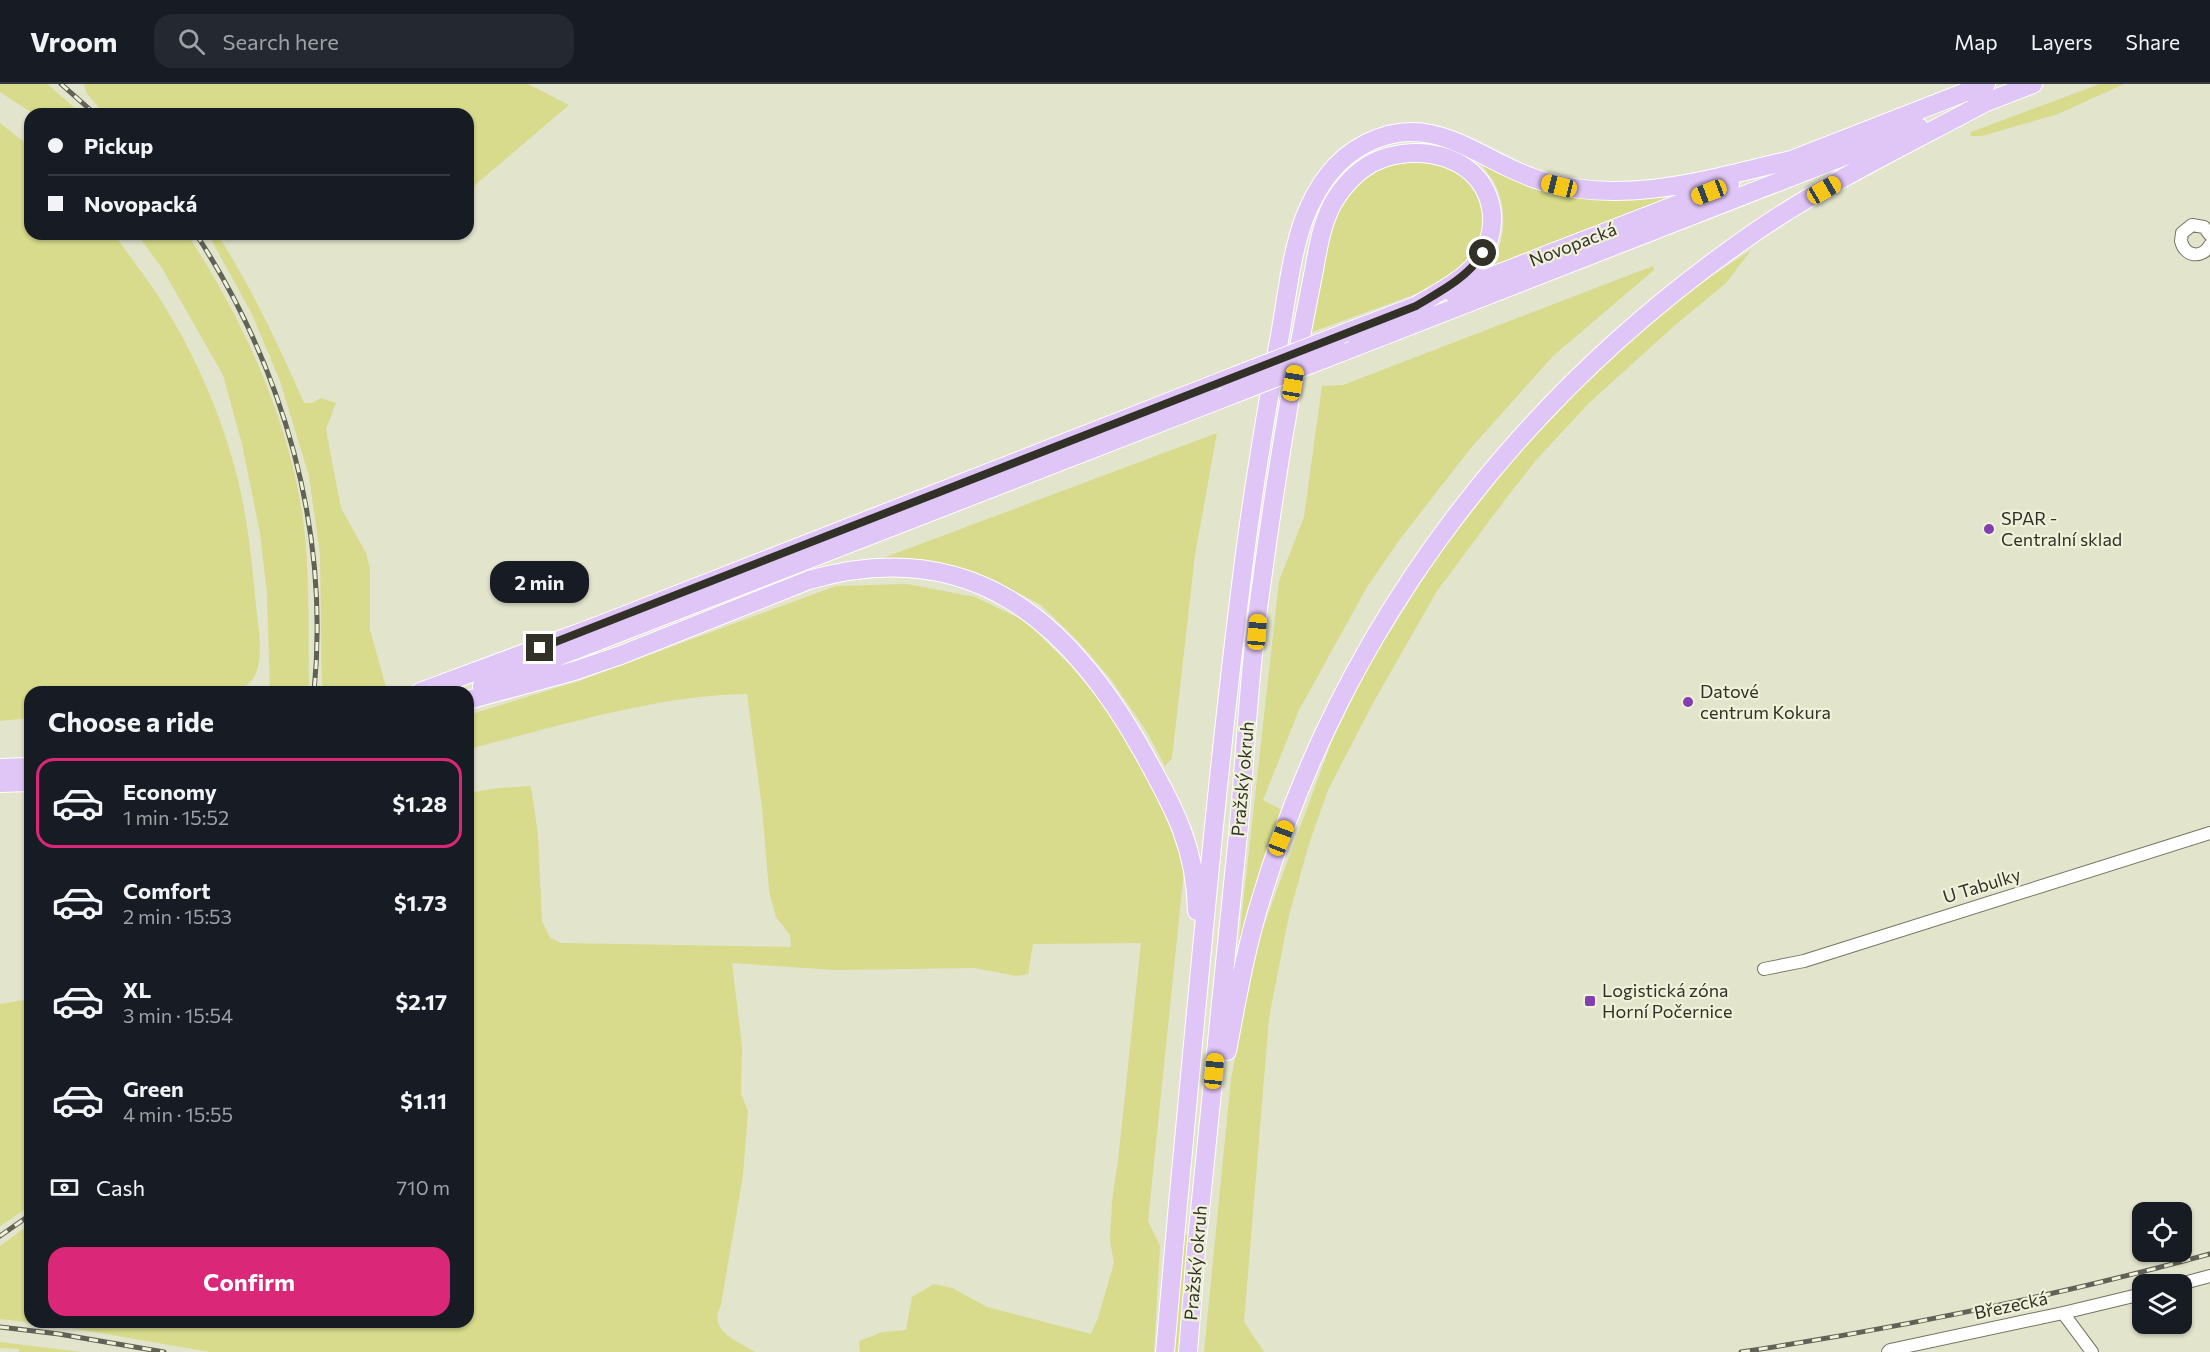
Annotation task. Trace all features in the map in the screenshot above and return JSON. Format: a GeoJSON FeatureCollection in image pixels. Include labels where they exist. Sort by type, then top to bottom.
{"type":"FeatureCollection","features":[{"type":"Feature","properties":{"kind":"highway","name":"Novopacká"},"geometry":{"type":"LineString","coordinates":[[436,686],[589,629],[1791,160],[1986,93],[2033,84]]}},
{"type":"Feature","properties":{"kind":"highway","name":"Novopacká"},"geometry":{"type":"LineString","coordinates":[[474,689],[1342,352],[1986,93]]}},
{"type":"Feature","properties":{"kind":"highway"},"geometry":{"type":"LineString","coordinates":[[1206,1160],[1250,938],[1285,828],[1324,734],[1358,667],[1416,570],[1450,523],[1489,473],[1536,420],[1616,340],[1677,289],[1791,209],[1986,93]]}},
{"type":"Feature","properties":{"kind":"highway","name":"Pražský okruh"},"geometry":{"type":"LineString","coordinates":[[1166,1352],[1199,976],[1231,665],[1245,553],[1267,404],[1291,273],[1302,224],[1320,184],[1336,164],[1368,142],[1394,134],[1417,132],[1448,137],[1527,176],[1559,186],[1604,191],[1634,191],[1675,186],[1791,160]]}},
{"type":"Feature","properties":{"kind":"highway","name":"Pražský okruh"},"geometry":{"type":"LineString","coordinates":[[1188,1352],[1261,584],[1282,442],[1305,314],[1321,237],[1329,211],[1344,187],[1372,164],[1397,154],[1422,152],[1448,158],[1464,166],[1477,177],[1489,200],[1492,215],[1489,238],[1483,253],[1473,267],[1461,278],[1416,306]]}},
{"type":"Feature","properties":{"kind":"highway"},"geometry":{"type":"LineString","coordinates":[[474,698],[565,674],[621,655],[809,580],[834,573],[864,568],[921,569],[972,581],[1000,594],[1046,624],[1072,650],[1114,703],[1141,748],[1169,800],[1191,853],[1197,899],[1199,976]]}},
{"type":"Feature","properties":{"kind":"highway"},"geometry":{"type":"LineString","coordinates":[[0,768],[24,767]]}},
{"type":"Feature","properties":{"kind":"highway"},"geometry":{"type":"LineString","coordinates":[[0,783],[24,782]]}},
{"type":"Feature","properties":{"kind":"street"},"geometry":{"type":"LineString","coordinates":[[2210,236],[2204,227],[2192,225],[2182,233],[2181,241],[2184,249],[2194,255],[2203,253],[2210,245]]}},
{"type":"Feature","properties":{"kind":"street","name":"U Tabulky"},"geometry":{"type":"LineString","coordinates":[[1764,969],[1804,961],[2210,833]]}},
{"type":"Feature","properties":{"kind":"street"},"geometry":{"type":"LineString","coordinates":[[2192,1281],[2210,1276]]}},
{"type":"Feature","properties":{"kind":"street","name":"Březecká"},"geometry":{"type":"LineString","coordinates":[[1888,1352],[2132,1296]]}},
{"type":"Feature","properties":{"kind":"street"},"geometry":{"type":"LineString","coordinates":[[2063,1313],[2092,1352]]}},
{"type":"Feature","properties":{"kind":"green space"},"geometry":{"type":"Polygon","coordinates":[[[0,84],[47,84],[75,108],[25,108],[0,92],[0,84]]]}},
{"type":"Feature","properties":{"kind":"green space"},"geometry":{"type":"Polygon","coordinates":[[[84,84],[528,84],[569,105],[474,186],[474,108],[100,108],[87,94],[84,84]]]}},
{"type":"Feature","properties":{"kind":"green space"},"geometry":{"type":"Polygon","coordinates":[[[2100,84],[2124,84],[2058,114],[1982,136],[1970,136],[1971,132],[2100,84]]]}},
{"type":"Feature","properties":{"kind":"green space"},"geometry":{"type":"Polygon","coordinates":[[[0,123],[24,142],[24,240],[118,240],[169,314],[194,360],[224,431],[238,480],[251,558],[260,647],[258,668],[254,677],[244,686],[24,686],[24,719],[0,721],[0,123]]]}},
{"type":"Feature","properties":{"kind":"green space"},"geometry":{"type":"Polygon","coordinates":[[[1441,159],[1479,190],[1486,227],[1479,251],[1440,285],[1312,332],[1332,218],[1344,195],[1383,163],[1441,159]]]}},
{"type":"Feature","properties":{"kind":"green space"},"geometry":{"type":"Polygon","coordinates":[[[1480,162],[1662,196],[1663,199],[1487,268],[1498,250],[1503,218],[1496,186],[1480,162]]]}},
{"type":"Feature","properties":{"kind":"green space"},"geometry":{"type":"Polygon","coordinates":[[[141,240],[191,240],[244,334],[275,407],[287,444],[303,519],[307,560],[308,686],[270,686],[267,593],[260,533],[242,444],[223,375],[162,268],[141,240]]]}},
{"type":"Feature","properties":{"kind":"green space"},"geometry":{"type":"Polygon","coordinates":[[[211,240],[221,240],[242,275],[304,403],[312,403],[321,398],[336,403],[326,429],[341,508],[366,553],[370,569],[370,630],[386,686],[322,686],[320,555],[309,476],[280,381],[252,314],[211,240]]]}},
{"type":"Feature","properties":{"kind":"green space"},"geometry":{"type":"Polygon","coordinates":[[[1751,250],[1726,283],[1674,326],[1589,403],[1536,460],[1437,591],[1373,703],[1328,790],[1309,844],[1289,915],[1269,1018],[1244,1322],[1264,1352],[1204,1352],[1231,1079],[1257,944],[1332,741],[1369,665],[1439,554],[1512,461],[1612,354],[1685,294],[1751,250]]]}},
{"type":"Feature","properties":{"kind":"green space"},"geometry":{"type":"Polygon","coordinates":[[[1653,266],[1654,270],[1553,356],[1470,449],[1400,539],[1367,587],[1299,710],[1263,800],[1282,810],[1259,876],[1238,950],[1279,581],[1304,517],[1322,386],[1343,385],[1653,266]]]}},
{"type":"Feature","properties":{"kind":"green space"},"geometry":{"type":"Polygon","coordinates":[[[1217,433],[1195,555],[1172,758],[1165,766],[1147,732],[1110,678],[1078,641],[1041,605],[994,580],[955,568],[878,560],[1217,433]]]}},
{"type":"Feature","properties":{"kind":"green space"},"geometry":{"type":"Polygon","coordinates":[[[907,584],[975,597],[1025,621],[1070,665],[1111,714],[1160,802],[1183,854],[1183,880],[1148,1221],[1160,1246],[1154,1352],[860,1352],[859,1341],[883,1332],[906,1330],[912,1297],[934,1284],[952,1288],[987,1307],[1091,1334],[1114,1263],[1110,1241],[1112,1201],[1141,943],[1033,944],[1028,974],[1016,976],[975,968],[835,970],[732,963],[742,1046],[741,1094],[748,1111],[743,1175],[718,1322],[726,1334],[755,1352],[210,1352],[72,1328],[474,1328],[474,792],[531,786],[538,835],[542,921],[550,938],[561,943],[791,947],[790,935],[776,917],[769,891],[762,807],[747,694],[678,700],[642,706],[474,747],[474,713],[579,681],[836,586],[907,584]]]}},
{"type":"Feature","properties":{"kind":"green space"},"geometry":{"type":"Polygon","coordinates":[[[24,1000],[24,1210],[0,1226],[0,1004],[24,1000]]]}},
{"type":"Feature","properties":{"kind":"green space"},"geometry":{"type":"Polygon","coordinates":[[[24,1228],[24,1322],[0,1319],[0,1246],[24,1228]]]}},
{"type":"Feature","properties":{"kind":"green space"},"geometry":{"type":"Polygon","coordinates":[[[1184,1234],[1190,1236],[1180,1352],[1171,1352],[1184,1234]]]}},
{"type":"Feature","properties":{"kind":"green space"},"geometry":{"type":"Polygon","coordinates":[[[0,1342],[82,1352],[19,1352],[19,1349],[0,1348],[0,1342]]]}},
{"type":"Feature","properties":{"kind":"railway"},"geometry":{"type":"LineString","coordinates":[[61,84],[88,108]]}},
{"type":"Feature","properties":{"kind":"railway"},"geometry":{"type":"LineString","coordinates":[[200,240],[227,286],[254,340],[276,396],[294,453],[307,511],[315,571],[317,631],[314,686]]}},
{"type":"Feature","properties":{"kind":"railway"},"geometry":{"type":"LineString","coordinates":[[0,1236],[24,1219]]}},
{"type":"Feature","properties":{"kind":"railway"},"geometry":{"type":"LineString","coordinates":[[1741,1352],[1977,1310],[2094,1284],[2210,1254]]}},
{"type":"Feature","properties":{"kind":"railway"},"geometry":{"type":"LineString","coordinates":[[0,1327],[59,1334],[164,1352]]}},
{"type":"Feature","properties":{"kind":"place","name":"SPAR - Centralní sklad"},"geometry":{"type":"Point","coordinates":[1989,529]}},
{"type":"Feature","properties":{"kind":"place","name":"Datové centrum Kokura"},"geometry":{"type":"Point","coordinates":[1688,702]}},
{"type":"Feature","properties":{"kind":"place","name":"Logistická zóna Horní Počernice"},"geometry":{"type":"Point","coordinates":[1590,1001]}},
{"type":"Feature","properties":{"kind":"route"},"geometry":{"type":"LineString","coordinates":[[540,648],[1416,306],[1461,278],[1483,253]]}}]}
